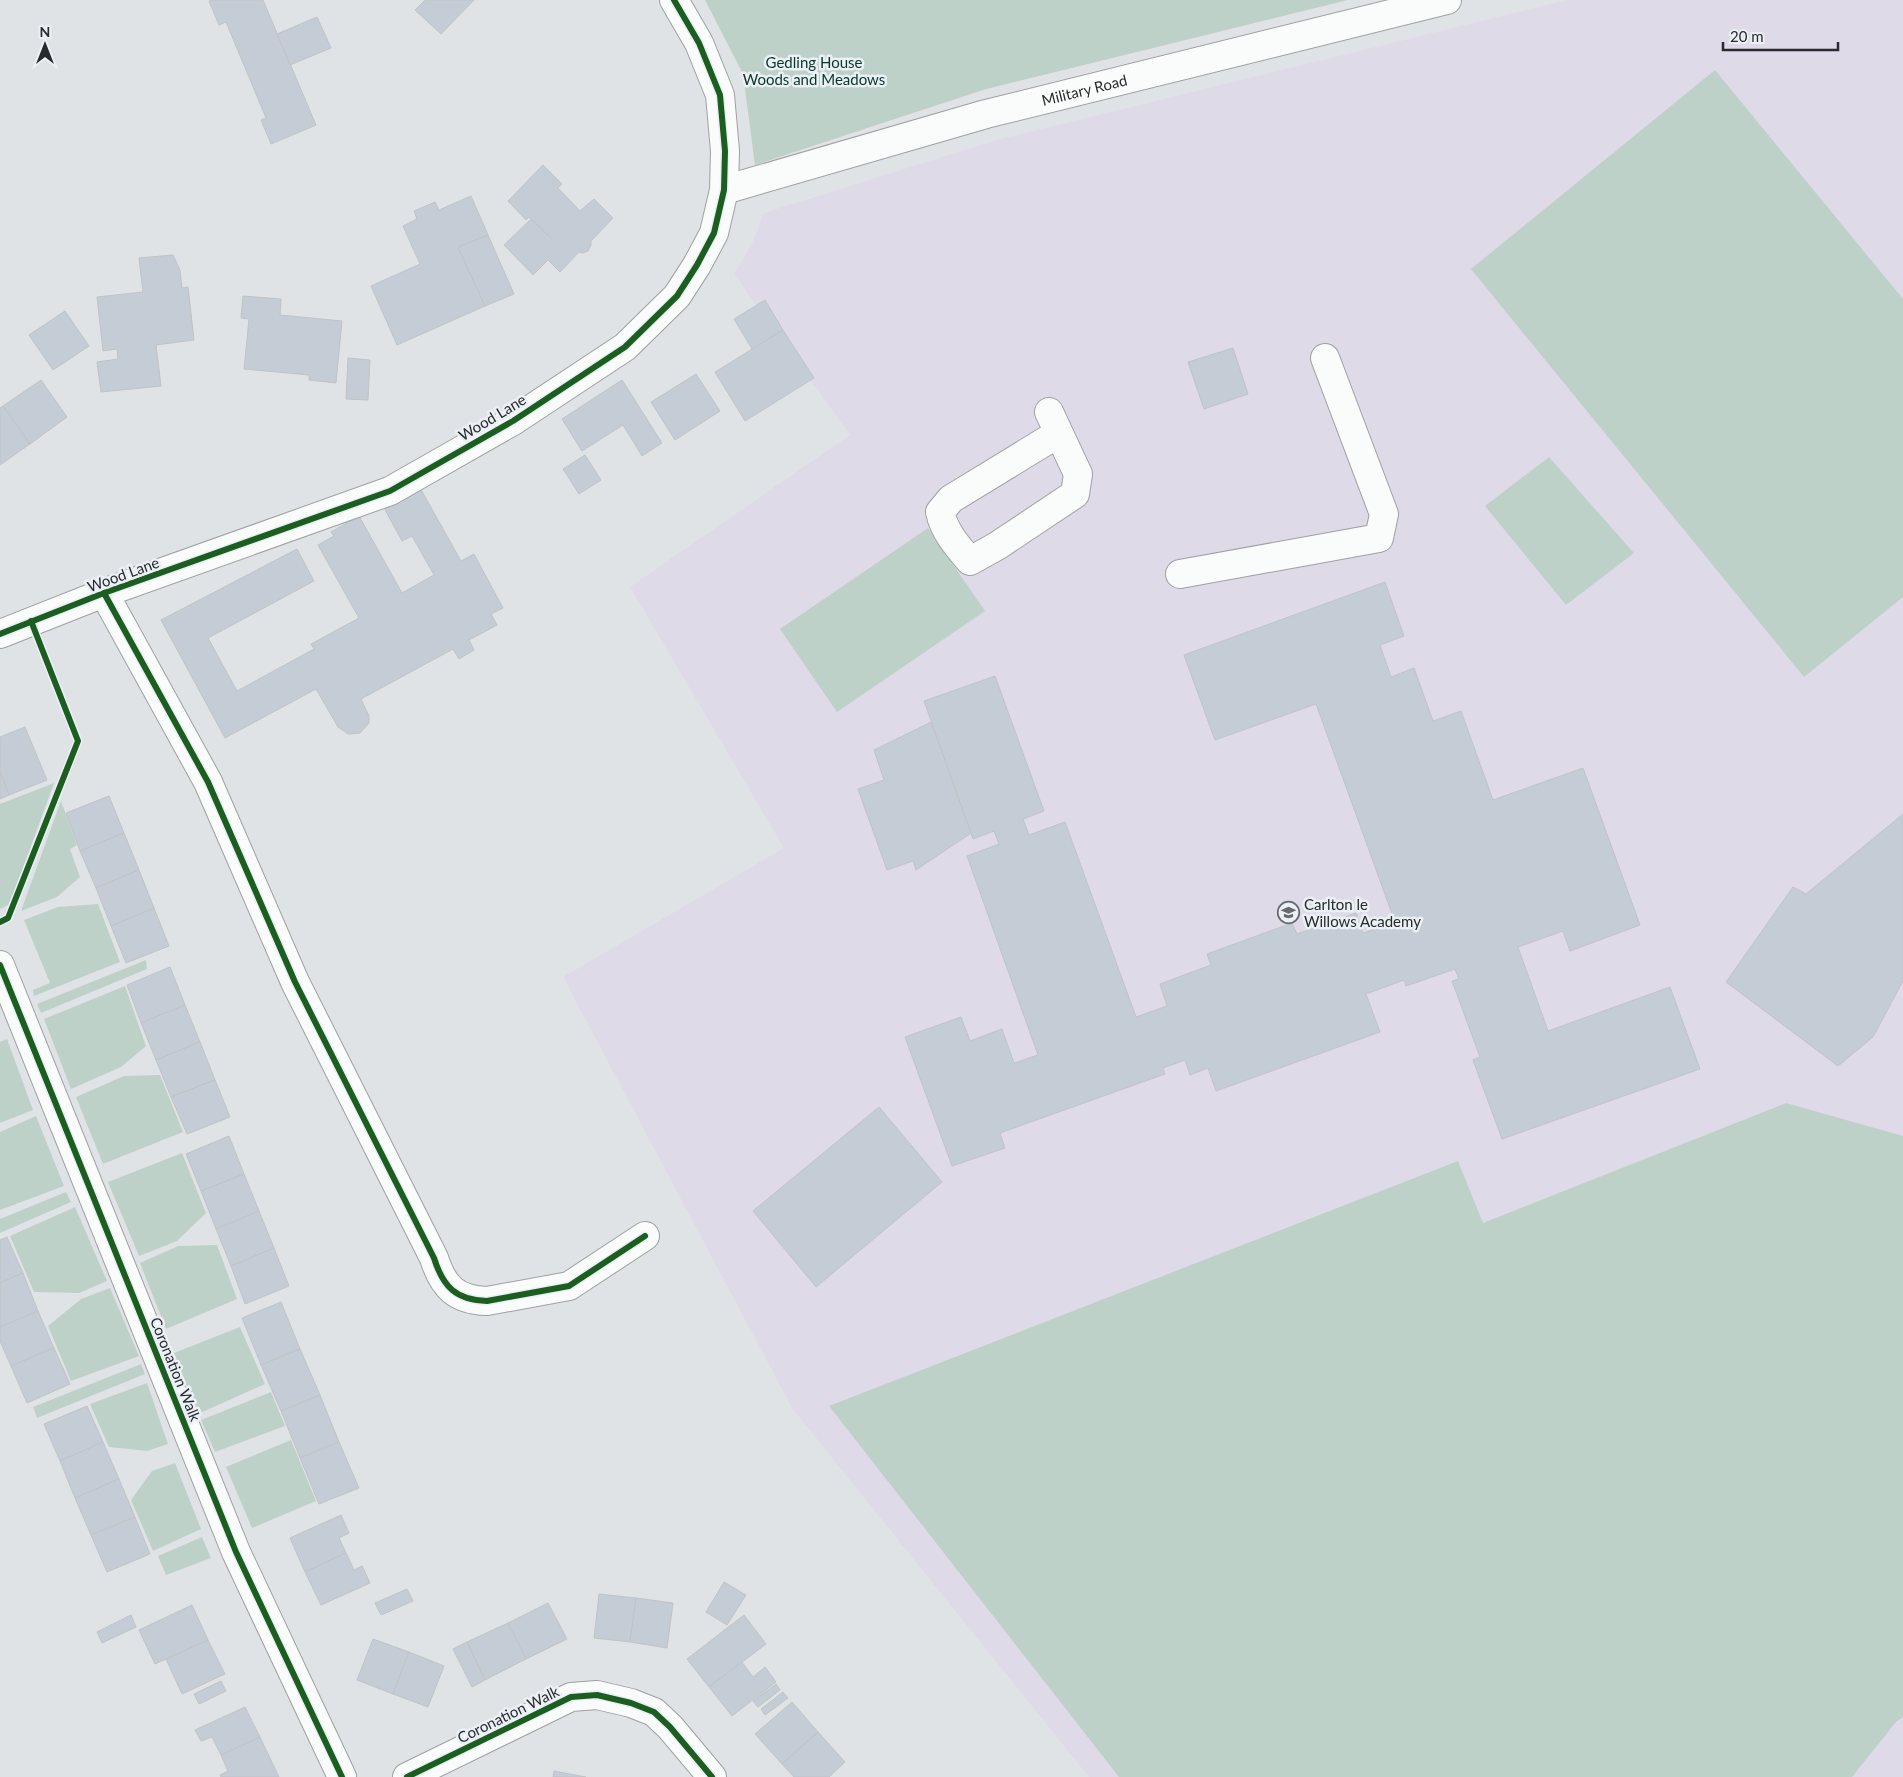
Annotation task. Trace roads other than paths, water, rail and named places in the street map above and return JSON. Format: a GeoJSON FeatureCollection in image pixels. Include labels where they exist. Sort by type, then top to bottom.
{"type":"FeatureCollection","features":[{"type":"Feature","properties":{"kind":"street","name":"Wood Lane"},"geometry":{"type":"LineString","coordinates":[[0,634],[104,593],[390,491],[538,405],[625,347],[676,296],[698,265],[714,233],[724,190],[725,151],[720,95],[699,43],[674,0]]}},
{"type":"Feature","properties":{"kind":"street","name":"Military Road"},"geometry":{"type":"LineString","coordinates":[[724,190],[986,114],[1448,0]]}},
{"type":"Feature","properties":{"kind":"street"},"geometry":{"type":"LineString","coordinates":[[1180,574],[1379,538],[1384,514],[1325,358]]}},
{"type":"Feature","properties":{"kind":"street"},"geometry":{"type":"LineString","coordinates":[[1054,423],[1078,474],[1075,494],[996,546],[970,560],[957,546],[943,524],[940,512],[951,499],[1054,423]]}},
{"type":"Feature","properties":{"kind":"street"},"geometry":{"type":"LineString","coordinates":[[104,593],[208,782],[295,982],[434,1258],[439,1274],[448,1287],[461,1296],[487,1301],[569,1286],[645,1236]]}},
{"type":"Feature","properties":{"kind":"street","name":"Coronation Walk"},"geometry":{"type":"LineString","coordinates":[[0,966],[236,1552],[342,1777]]}},
{"type":"Feature","properties":{"kind":"street","name":"Coronation Walk"},"geometry":{"type":"LineString","coordinates":[[407,1777],[571,1697],[597,1695],[631,1703],[654,1712],[670,1727],[712,1777]]}},
{"type":"Feature","properties":{"kind":"place","name":"Carlton le Willows Academy"},"geometry":{"type":"Point","coordinates":[1288,913]}},
{"type":"Feature","properties":{"kind":"park label","name":"Gedling House Woods and Meadows"},"geometry":{"type":"Point","coordinates":[814,70]}}]}
